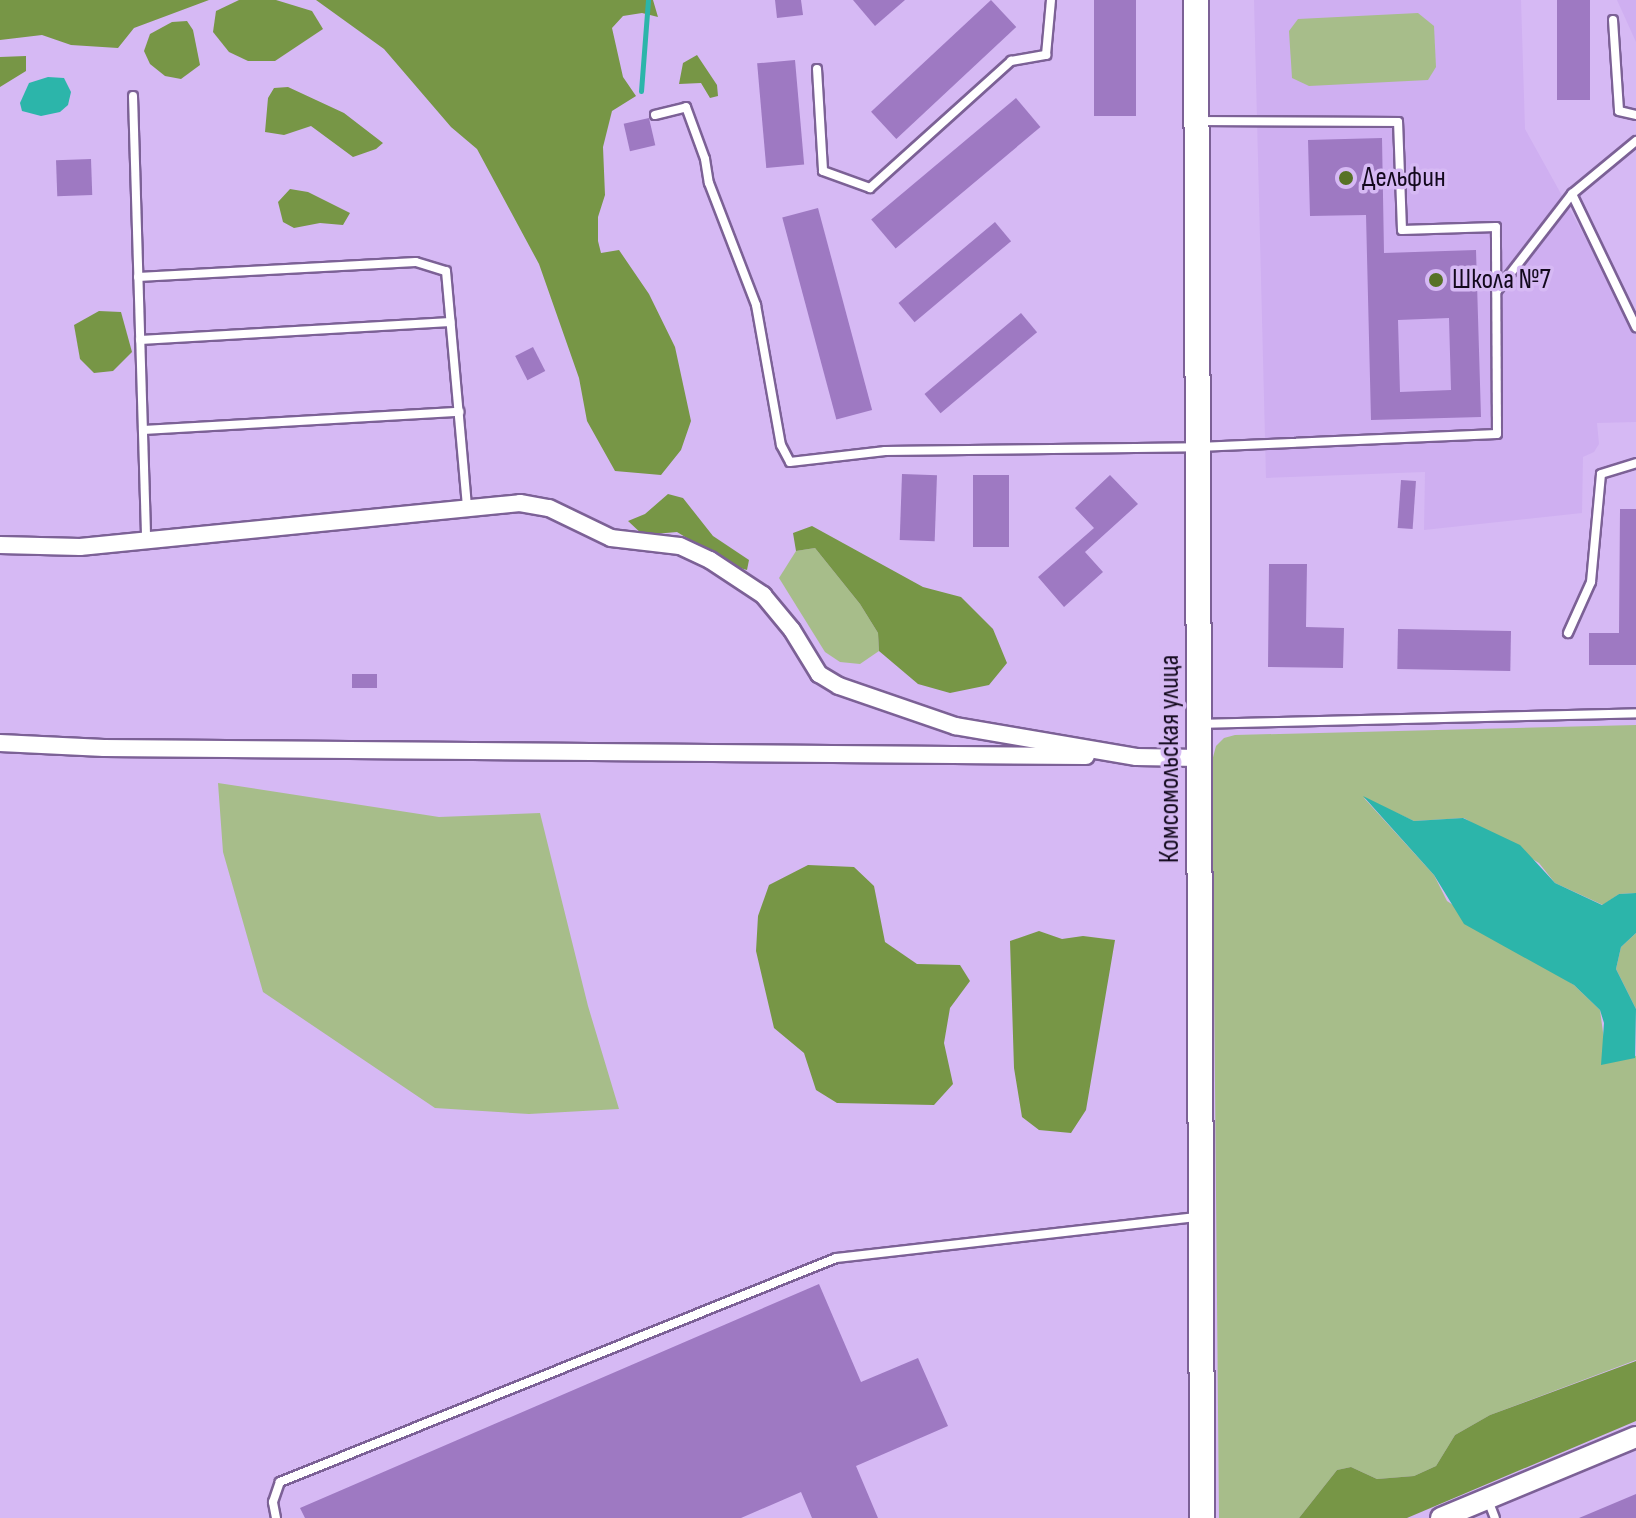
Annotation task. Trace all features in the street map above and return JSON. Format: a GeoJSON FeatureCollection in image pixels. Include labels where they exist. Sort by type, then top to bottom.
{"type":"FeatureCollection","features":[{"type":"Feature","properties":{"kind":"main road","name":"Комсомольская улица"},"geometry":{"type":"LineString","coordinates":[[1196,0],[1202,1518]]}},
{"type":"Feature","properties":{"kind":"street"},"geometry":{"type":"LineString","coordinates":[[0,545],[80,547],[467,507],[520,503],[549,508],[611,538],[680,546],[710,560],[763,595],[792,630],[819,674],[839,686],[955,726],[1136,757]]}},
{"type":"Feature","properties":{"kind":"street"},"geometry":{"type":"LineString","coordinates":[[0,743],[151,748],[1200,758]]}},
{"type":"Feature","properties":{"kind":"street"},"geometry":{"type":"LineString","coordinates":[[1441,1518],[1491,1508],[1636,1437]]}},
{"type":"Feature","properties":{"kind":"lane"},"geometry":{"type":"LineString","coordinates":[[817,69],[823,171],[870,188],[1011,61],[1046,55],[1051,0]]}},
{"type":"Feature","properties":{"kind":"lane"},"geometry":{"type":"LineString","coordinates":[[1613,20],[1619,111],[1636,115]]}},
{"type":"Feature","properties":{"kind":"lane"},"geometry":{"type":"LineString","coordinates":[[133,96],[146,540]]}},
{"type":"Feature","properties":{"kind":"lane"},"geometry":{"type":"LineString","coordinates":[[655,115],[686,107],[705,159],[709,183],[756,305],[781,445],[790,462],[885,451],[1198,447],[1497,434],[1496,227],[1402,230],[1398,122],[1197,121]]}},
{"type":"Feature","properties":{"kind":"lane"},"geometry":{"type":"LineString","coordinates":[[1496,291],[1572,194],[1636,141]]}},
{"type":"Feature","properties":{"kind":"lane"},"geometry":{"type":"LineString","coordinates":[[1572,194],[1636,327]]}},
{"type":"Feature","properties":{"kind":"lane"},"geometry":{"type":"LineString","coordinates":[[138,277],[416,262],[446,271],[467,507]]}},
{"type":"Feature","properties":{"kind":"lane"},"geometry":{"type":"LineString","coordinates":[[140,340],[450,322]]}},
{"type":"Feature","properties":{"kind":"lane"},"geometry":{"type":"LineString","coordinates":[[143,430],[459,412]]}},
{"type":"Feature","properties":{"kind":"lane"},"geometry":{"type":"LineString","coordinates":[[1568,633],[1591,582],[1601,474],[1636,463]]}},
{"type":"Feature","properties":{"kind":"lane"},"geometry":{"type":"LineString","coordinates":[[1199,724],[1636,713]]}},
{"type":"Feature","properties":{"kind":"lane"},"geometry":{"type":"LineString","coordinates":[[276,1518],[273,1502],[280,1482],[836,1258],[1202,1216]]}},
{"type":"Feature","properties":{"kind":"shaded area"},"geometry":{"type":"Polygon","coordinates":[[[0,0],[209,0],[134,28],[118,48],[71,45],[42,35],[0,40],[0,0]]]}},
{"type":"Feature","properties":{"kind":"shaded area"},"geometry":{"type":"Polygon","coordinates":[[[239,0],[276,0],[312,11],[323,29],[275,61],[248,61],[229,52],[213,32],[216,11],[239,0]]]}},
{"type":"Feature","properties":{"kind":"shaded area"},"geometry":{"type":"Polygon","coordinates":[[[316,0],[653,0],[658,17],[642,13],[623,16],[612,28],[623,77],[636,96],[612,111],[603,147],[605,195],[598,217],[598,241],[601,253],[619,250],[649,294],[675,347],[691,421],[681,450],[661,475],[615,471],[587,421],[579,378],[539,264],[477,149],[451,127],[384,49],[316,0]]]}},
{"type":"Feature","properties":{"kind":"shaded area","name":"Школа №7"},"geometry":{"type":"Polygon","coordinates":[[[1254,0],[1521,0],[1525,129],[1636,329],[1636,422],[1597,423],[1599,444],[1594,452],[1583,457],[1582,513],[1424,530],[1425,472],[1266,478],[1254,0]]]}},
{"type":"Feature","properties":{"kind":"shaded area"},"geometry":{"type":"Polygon","coordinates":[[[1617,0],[1636,0],[1636,42],[1617,0]]]}},
{"type":"Feature","properties":{"kind":"shaded area"},"geometry":{"type":"Polygon","coordinates":[[[1418,13],[1434,26],[1436,67],[1428,80],[1309,86],[1292,78],[1289,31],[1298,19],[1418,13]]]}},
{"type":"Feature","properties":{"kind":"shaded area"},"geometry":{"type":"Polygon","coordinates":[[[187,21],[193,30],[200,65],[181,79],[165,76],[150,64],[144,51],[150,34],[172,22],[187,21]]]}},
{"type":"Feature","properties":{"kind":"shaded area"},"geometry":{"type":"Polygon","coordinates":[[[697,55],[717,85],[718,96],[710,98],[701,83],[679,84],[683,63],[697,55]]]}},
{"type":"Feature","properties":{"kind":"shaded area"},"geometry":{"type":"Polygon","coordinates":[[[26,56],[26,71],[0,87],[0,57],[26,56]]]}},
{"type":"Feature","properties":{"kind":"shaded area"},"geometry":{"type":"Polygon","coordinates":[[[48,77],[64,78],[71,92],[68,105],[60,112],[41,116],[22,111],[20,103],[29,83],[48,77]]]}},
{"type":"Feature","properties":{"kind":"shaded area"},"geometry":{"type":"Polygon","coordinates":[[[288,87],[344,113],[383,143],[376,149],[353,157],[311,126],[284,135],[265,132],[268,98],[274,88],[288,87]]]}},
{"type":"Feature","properties":{"kind":"shaded area"},"geometry":{"type":"Polygon","coordinates":[[[290,189],[308,192],[350,213],[343,225],[320,223],[294,228],[283,222],[278,202],[290,189]]]}},
{"type":"Feature","properties":{"kind":"shaded area"},"geometry":{"type":"Polygon","coordinates":[[[99,311],[121,312],[132,352],[113,371],[94,373],[80,359],[74,325],[99,311]]]}},
{"type":"Feature","properties":{"kind":"shaded area"},"geometry":{"type":"Polygon","coordinates":[[[668,494],[683,498],[713,536],[749,560],[747,570],[733,566],[677,532],[643,535],[628,521],[645,514],[668,494]]]}},
{"type":"Feature","properties":{"kind":"shaded area"},"geometry":{"type":"Polygon","coordinates":[[[812,526],[923,587],[961,597],[993,629],[1007,663],[989,685],[950,693],[918,684],[879,651],[878,633],[860,604],[815,548],[796,551],[793,533],[812,526]]]}},
{"type":"Feature","properties":{"kind":"shaded area"},"geometry":{"type":"Polygon","coordinates":[[[815,548],[860,604],[878,633],[879,651],[860,664],[840,662],[825,652],[779,578],[796,551],[815,548]]]}},
{"type":"Feature","properties":{"kind":"shaded area"},"geometry":{"type":"Polygon","coordinates":[[[1636,725],[1636,893],[1619,894],[1603,905],[1555,883],[1539,863],[1464,818],[1414,821],[1364,798],[1434,875],[1447,901],[1574,985],[1600,1010],[1605,1047],[1636,1056],[1636,1360],[1490,1415],[1455,1435],[1436,1466],[1414,1476],[1377,1479],[1351,1467],[1337,1470],[1299,1518],[1219,1518],[1212,761],[1216,746],[1224,738],[1235,735],[1636,725]]]}},
{"type":"Feature","properties":{"kind":"shaded area"},"geometry":{"type":"Polygon","coordinates":[[[218,783],[439,817],[540,813],[588,1006],[619,1109],[529,1114],[435,1108],[263,992],[223,852],[218,783]]]}},
{"type":"Feature","properties":{"kind":"shaded area"},"geometry":{"type":"Polygon","coordinates":[[[1363,796],[1414,821],[1463,818],[1520,845],[1555,883],[1602,905],[1619,894],[1636,893],[1636,933],[1621,947],[1616,969],[1636,1009],[1635,1058],[1601,1065],[1604,1023],[1600,1010],[1574,985],[1464,924],[1434,875],[1363,796]]]}},
{"type":"Feature","properties":{"kind":"shaded area"},"geometry":{"type":"Polygon","coordinates":[[[808,865],[854,867],[874,886],[885,942],[917,964],[960,965],[970,981],[950,1008],[944,1043],[953,1084],[934,1105],[837,1103],[816,1090],[804,1053],[774,1028],[756,951],[758,916],[769,885],[808,865]]]}},
{"type":"Feature","properties":{"kind":"shaded area"},"geometry":{"type":"Polygon","coordinates":[[[1039,931],[1062,939],[1083,936],[1115,940],[1086,1110],[1071,1133],[1039,1130],[1022,1117],[1014,1068],[1010,941],[1039,931]]]}},
{"type":"Feature","properties":{"kind":"shaded area"},"geometry":{"type":"Polygon","coordinates":[[[1636,933],[1636,1009],[1616,969],[1621,947],[1636,933]]]}},
{"type":"Feature","properties":{"kind":"shaded area"},"geometry":{"type":"Polygon","coordinates":[[[1636,1361],[1636,1421],[1407,1518],[1299,1518],[1337,1470],[1351,1467],[1377,1479],[1414,1476],[1436,1466],[1455,1435],[1490,1415],[1636,1361]]]}},
{"type":"Feature","properties":{"kind":"building"},"geometry":{"type":"Polygon","coordinates":[[[775,0],[801,0],[803,15],[777,18],[775,0]]]}},
{"type":"Feature","properties":{"kind":"building"},"geometry":{"type":"Polygon","coordinates":[[[853,0],[905,0],[875,26],[853,0]]]}},
{"type":"Feature","properties":{"kind":"building"},"geometry":{"type":"Polygon","coordinates":[[[991,0],[1016,27],[896,139],[871,112],[991,0]]]}},
{"type":"Feature","properties":{"kind":"building"},"geometry":{"type":"Polygon","coordinates":[[[1094,0],[1136,0],[1136,116],[1094,116],[1094,0]]]}},
{"type":"Feature","properties":{"kind":"building"},"geometry":{"type":"Polygon","coordinates":[[[1557,0],[1590,0],[1590,100],[1557,100],[1557,0]]]}},
{"type":"Feature","properties":{"kind":"building"},"geometry":{"type":"Polygon","coordinates":[[[795,60],[804,165],[766,168],[757,63],[795,60]]]}},
{"type":"Feature","properties":{"kind":"building"},"geometry":{"type":"Polygon","coordinates":[[[1016,98],[1040,127],[896,249],[871,219],[1016,98]]]}},
{"type":"Feature","properties":{"kind":"building"},"geometry":{"type":"Polygon","coordinates":[[[649,118],[655,145],[630,151],[624,124],[649,118]]]}},
{"type":"Feature","properties":{"kind":"building"},"geometry":{"type":"Polygon","coordinates":[[[1382,138],[1384,253],[1476,250],[1481,417],[1371,420],[1366,215],[1310,216],[1308,140],[1382,138]],[[1449,318],[1398,320],[1400,392],[1451,390],[1449,318]]]}},
{"type":"Feature","properties":{"kind":"building"},"geometry":{"type":"Polygon","coordinates":[[[91,159],[92,195],[57,196],[56,160],[91,159]]]}},
{"type":"Feature","properties":{"kind":"building"},"geometry":{"type":"Polygon","coordinates":[[[818,208],[872,410],[836,419],[782,218],[818,208]]]}},
{"type":"Feature","properties":{"kind":"building"},"geometry":{"type":"Polygon","coordinates":[[[995,222],[1011,241],[915,322],[898,303],[995,222]]]}},
{"type":"Feature","properties":{"kind":"building"},"geometry":{"type":"Polygon","coordinates":[[[1021,313],[1037,332],[941,413],[924,394],[1021,313]]]}},
{"type":"Feature","properties":{"kind":"building"},"geometry":{"type":"Polygon","coordinates":[[[533,347],[545,371],[527,380],[515,356],[533,347]]]}},
{"type":"Feature","properties":{"kind":"building"},"geometry":{"type":"Polygon","coordinates":[[[902,474],[937,475],[935,541],[900,540],[902,474]]]}},
{"type":"Feature","properties":{"kind":"building"},"geometry":{"type":"Polygon","coordinates":[[[973,475],[1009,475],[1009,547],[973,547],[973,475]]]}},
{"type":"Feature","properties":{"kind":"building"},"geometry":{"type":"Polygon","coordinates":[[[1110,475],[1138,504],[1085,552],[1103,572],[1064,607],[1038,577],[1094,528],[1075,508],[1110,475]]]}},
{"type":"Feature","properties":{"kind":"building"},"geometry":{"type":"Polygon","coordinates":[[[1401,480],[1416,481],[1413,529],[1398,528],[1401,480]]]}},
{"type":"Feature","properties":{"kind":"building"},"geometry":{"type":"Polygon","coordinates":[[[1620,509],[1636,509],[1636,665],[1589,665],[1589,633],[1619,633],[1620,509]]]}},
{"type":"Feature","properties":{"kind":"building"},"geometry":{"type":"Polygon","coordinates":[[[1269,564],[1307,564],[1306,627],[1344,628],[1343,668],[1268,667],[1269,564]]]}},
{"type":"Feature","properties":{"kind":"building"},"geometry":{"type":"Polygon","coordinates":[[[1398,629],[1511,631],[1510,671],[1397,669],[1398,629]]]}},
{"type":"Feature","properties":{"kind":"building"},"geometry":{"type":"Polygon","coordinates":[[[352,674],[377,674],[377,688],[352,688],[352,674]]]}},
{"type":"Feature","properties":{"kind":"building"},"geometry":{"type":"Polygon","coordinates":[[[819,1284],[861,1382],[918,1358],[948,1426],[856,1466],[878,1518],[812,1518],[801,1492],[741,1518],[305,1518],[300,1508],[819,1284]]]}},
{"type":"Feature","properties":{"kind":"building"},"geometry":{"type":"Polygon","coordinates":[[[1636,1494],[1636,1518],[1579,1518],[1636,1494]]]}},
{"type":"Feature","properties":{"kind":"waterway"},"geometry":{"type":"LineString","coordinates":[[641,91],[648,0]]}},
{"type":"Feature","properties":{"kind":"place","name":"Дельфин"},"geometry":{"type":"Point","coordinates":[1346,178]}},
{"type":"Feature","properties":{"kind":"place","name":"Школа №7"},"geometry":{"type":"Point","coordinates":[1436,280]}}]}
